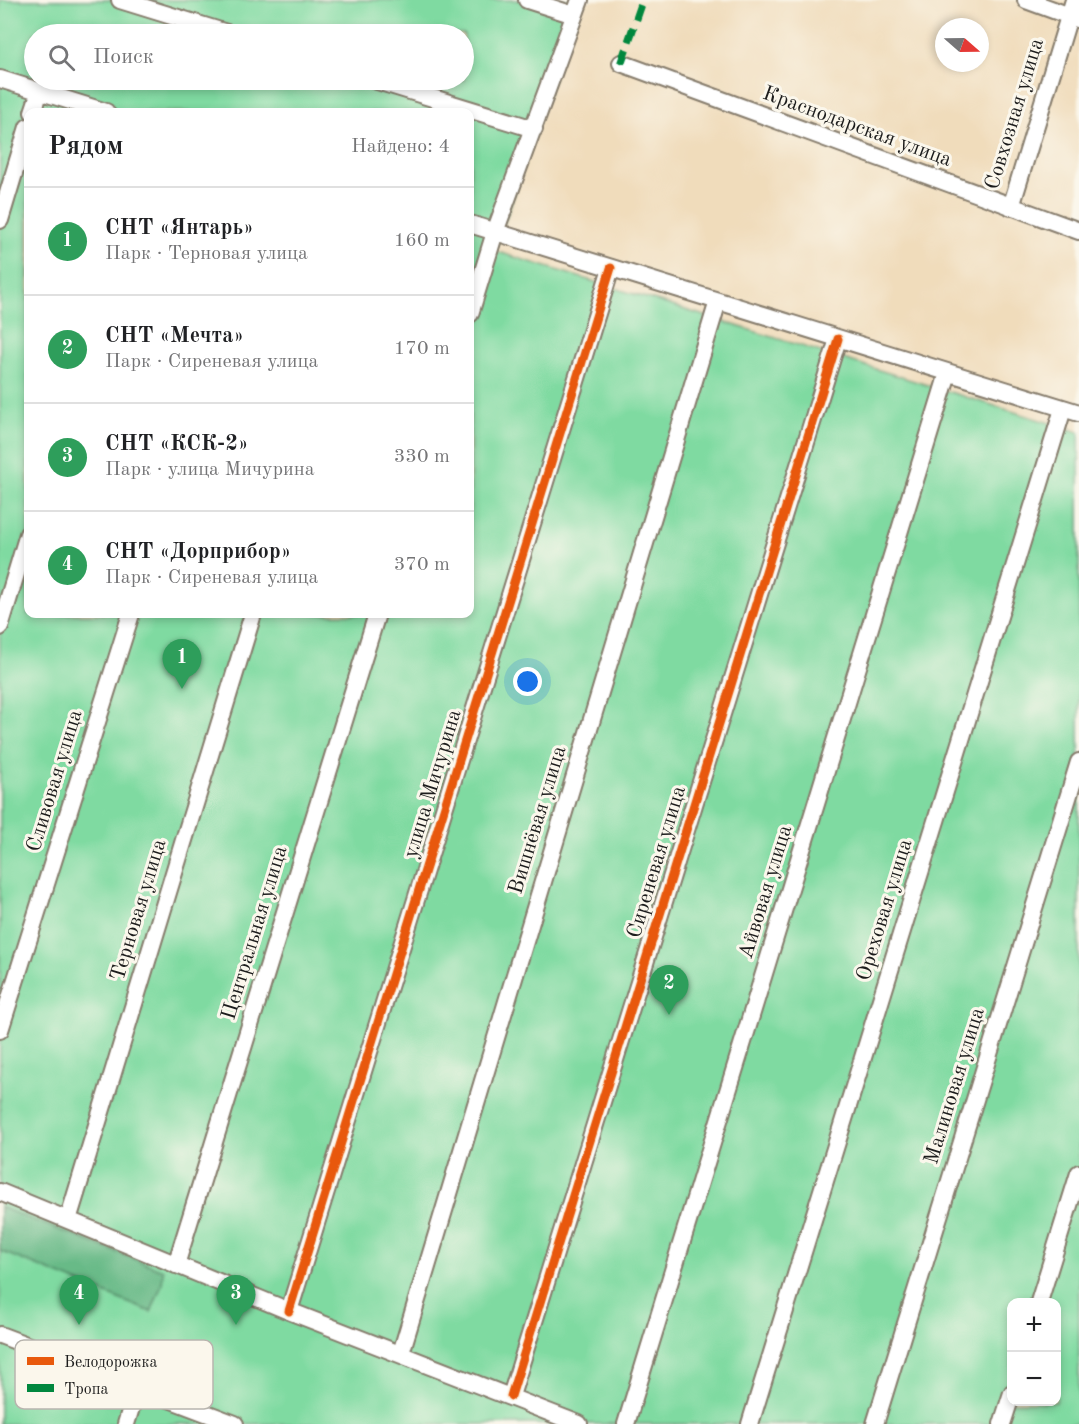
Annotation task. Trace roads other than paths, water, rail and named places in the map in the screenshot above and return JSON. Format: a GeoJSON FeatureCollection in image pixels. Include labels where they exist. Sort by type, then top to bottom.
{"type":"FeatureCollection","features":[{"type":"Feature","properties":{"kind":"street"},"geometry":{"type":"LineString","coordinates":[[120,0],[198,24]]}},
{"type":"Feature","properties":{"kind":"street"},"geometry":{"type":"LineString","coordinates":[[474,301],[495,232],[577,8],[527,0]]}},
{"type":"Feature","properties":{"kind":"street"},"geometry":{"type":"LineString","coordinates":[[1026,0],[1074,12]]}},
{"type":"Feature","properties":{"kind":"street","name":"Совхозная улица"},"geometry":{"type":"LineString","coordinates":[[1011,207],[1074,12]]}},
{"type":"Feature","properties":{"kind":"street","name":"Краснодарская улица"},"geometry":{"type":"LineString","coordinates":[[621,63],[1079,231]]}},
{"type":"Feature","properties":{"kind":"street"},"geometry":{"type":"LineString","coordinates":[[0,79],[24,86]]}},
{"type":"Feature","properties":{"kind":"street"},"geometry":{"type":"LineString","coordinates":[[37,90],[93,108]]}},
{"type":"Feature","properties":{"kind":"street"},"geometry":{"type":"LineString","coordinates":[[407,90],[465,108]]}},
{"type":"Feature","properties":{"kind":"street"},"geometry":{"type":"LineString","coordinates":[[34,108],[40,91]]}},
{"type":"Feature","properties":{"kind":"street"},"geometry":{"type":"LineString","coordinates":[[474,111],[534,129]]}},
{"type":"Feature","properties":{"kind":"street"},"geometry":{"type":"LineString","coordinates":[[0,220],[24,140]]}},
{"type":"Feature","properties":{"kind":"street"},"geometry":{"type":"LineString","coordinates":[[474,225],[1071,411]]}},
{"type":"Feature","properties":{"kind":"street","name":"улица Мичурина"},"geometry":{"type":"LineString","coordinates":[[289,1311],[611,268]]}},
{"type":"Feature","properties":{"kind":"street","name":"Вишнёвая улица"},"geometry":{"type":"LineString","coordinates":[[401,1353],[718,301]]}},
{"type":"Feature","properties":{"kind":"street","name":"Сиреневая улица"},"geometry":{"type":"LineString","coordinates":[[511,1396],[838,339]]}},
{"type":"Feature","properties":{"kind":"street","name":"Айвовая улица"},"geometry":{"type":"LineString","coordinates":[[626,1424],[948,373]]}},
{"type":"Feature","properties":{"kind":"street","name":"Ореховая улица"},"geometry":{"type":"LineString","coordinates":[[750,1424],[1071,411]]}},
{"type":"Feature","properties":{"kind":"street"},"geometry":{"type":"LineString","coordinates":[[0,627],[24,547]]}},
{"type":"Feature","properties":{"kind":"street","name":"Сливовая улица"},"geometry":{"type":"LineString","coordinates":[[0,1030],[130,618]]}},
{"type":"Feature","properties":{"kind":"street","name":"Терновая улица"},"geometry":{"type":"LineString","coordinates":[[68,1220],[252,618]]}},
{"type":"Feature","properties":{"kind":"street","name":"Центральная улица"},"geometry":{"type":"LineString","coordinates":[[176,1265],[376,618]]}},
{"type":"Feature","properties":{"kind":"street","name":"Малиновая улица"},"geometry":{"type":"LineString","coordinates":[[875,1424],[1079,762]]}},
{"type":"Feature","properties":{"kind":"street"},"geometry":{"type":"LineString","coordinates":[[1040,1298],[1079,1173]]}},
{"type":"Feature","properties":{"kind":"street"},"geometry":{"type":"LineString","coordinates":[[0,1192],[289,1311],[579,1424]]}},
{"type":"Feature","properties":{"kind":"street"},"geometry":{"type":"LineString","coordinates":[[0,1335],[15,1340]]}},
{"type":"Feature","properties":{"kind":"street"},"geometry":{"type":"LineString","coordinates":[[1002,1424],[1007,1406]]}},
{"type":"Feature","properties":{"kind":"street"},"geometry":{"type":"LineString","coordinates":[[126,1424],[131,1409]]}},
{"type":"Feature","properties":{"kind":"street"},"geometry":{"type":"LineString","coordinates":[[198,1409],[235,1424]]}},
{"type":"Feature","properties":{"kind":"place","name":"СНТ «Янтарь»"},"geometry":{"type":"Point","coordinates":[182,689]}},
{"type":"Feature","properties":{"kind":"place","name":"СНТ «Мечта»"},"geometry":{"type":"Point","coordinates":[669,1015]}},
{"type":"Feature","properties":{"kind":"place","name":"СНТ «Дорприбор»"},"geometry":{"type":"Point","coordinates":[79,1325]}},
{"type":"Feature","properties":{"kind":"place","name":"СНТ «КСК-2»"},"geometry":{"type":"Point","coordinates":[236,1325]}}]}
